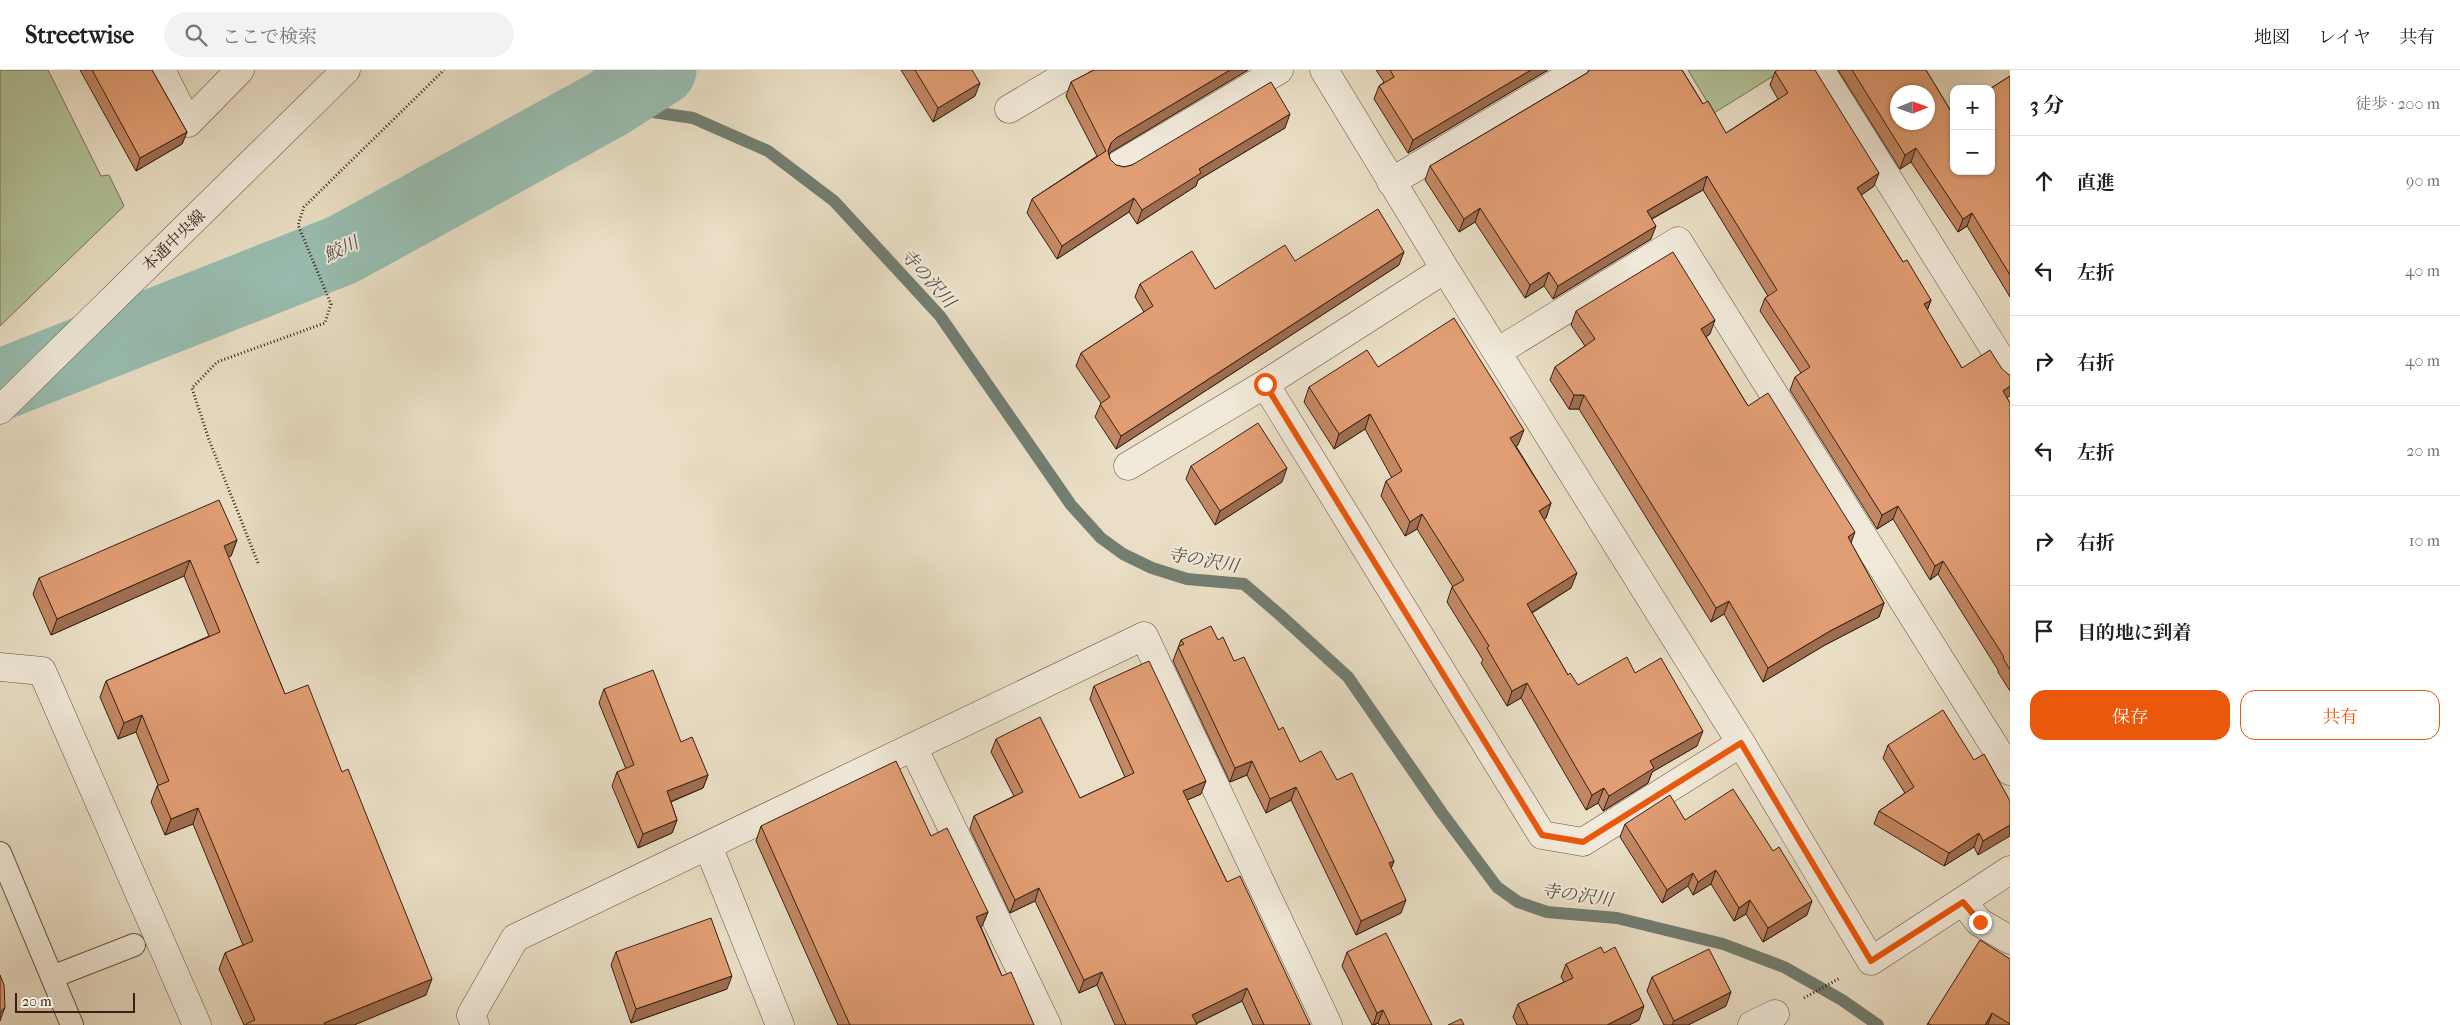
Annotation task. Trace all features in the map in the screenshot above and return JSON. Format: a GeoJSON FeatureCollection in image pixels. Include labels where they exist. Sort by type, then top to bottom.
{"type":"FeatureCollection","features":[{"type":"Feature","properties":{"kind":"street"},"geometry":{"type":"LineString","coordinates":[[162,70],[188,123],[240,70]]}},
{"type":"Feature","properties":{"kind":"street","name":"本通中央線"},"geometry":{"type":"LineString","coordinates":[[0,410],[346,70]]}},
{"type":"Feature","properties":{"kind":"street"},"geometry":{"type":"LineString","coordinates":[[1009,109],[1075,70]]}},
{"type":"Feature","properties":{"kind":"street"},"geometry":{"type":"LineString","coordinates":[[1119,165],[1279,70]]}},
{"type":"Feature","properties":{"kind":"street"},"geometry":{"type":"LineString","coordinates":[[1324,70],[1391,182],[1741,743],[1871,961],[2010,870]]}},
{"type":"Feature","properties":{"kind":"street"},"geometry":{"type":"LineString","coordinates":[[1820,70],[2010,374]]}},
{"type":"Feature","properties":{"kind":"street"},"geometry":{"type":"LineString","coordinates":[[1391,182],[1574,73]]}},
{"type":"Feature","properties":{"kind":"street"},"geometry":{"type":"LineString","coordinates":[[1497,352],[1678,241],[2010,771]]}},
{"type":"Feature","properties":{"kind":"street"},"geometry":{"type":"LineString","coordinates":[[1128,466],[1265,384],[1445,269]]}},
{"type":"Feature","properties":{"kind":"street"},"geometry":{"type":"LineString","coordinates":[[1265,384],[1542,835],[1583,842],[1741,743]]}},
{"type":"Feature","properties":{"kind":"street"},"geometry":{"type":"LineString","coordinates":[[475,1025],[471,1014],[514,938],[1144,636],[1328,1025]]}},
{"type":"Feature","properties":{"kind":"street"},"geometry":{"type":"LineString","coordinates":[[0,667],[42,671],[197,1025]]}},
{"type":"Feature","properties":{"kind":"street"},"geometry":{"type":"LineString","coordinates":[[913,747],[1047,1025]]}},
{"type":"Feature","properties":{"kind":"street"},"geometry":{"type":"LineString","coordinates":[[708,846],[780,1025]]}},
{"type":"Feature","properties":{"kind":"street"},"geometry":{"type":"LineString","coordinates":[[1963,902],[1980,922],[2010,940]]}},
{"type":"Feature","properties":{"kind":"lane"},"geometry":{"type":"LineString","coordinates":[[0,853],[72,1025]]}},
{"type":"Feature","properties":{"kind":"lane"},"geometry":{"type":"LineString","coordinates":[[52,977],[134,945]]}},
{"type":"Feature","properties":{"kind":"path"},"geometry":{"type":"LineString","coordinates":[[258,564],[208,437],[192,388],[217,362],[325,323],[331,304],[298,225],[304,207],[444,70]]}},
{"type":"Feature","properties":{"kind":"path"},"geometry":{"type":"LineString","coordinates":[[1802,999],[1840,978]]}},
{"type":"Feature","properties":{"kind":"green space"},"geometry":{"type":"Polygon","coordinates":[[[0,70],[48,70],[101,176],[109,175],[124,206],[0,326],[0,70]]]}},
{"type":"Feature","properties":{"kind":"green space"},"geometry":{"type":"Polygon","coordinates":[[[1688,70],[1783,70],[1714,113],[1688,70]]]}},
{"type":"Feature","properties":{"kind":"building"},"geometry":{"type":"Polygon","coordinates":[[[92,70],[152,70],[187,132],[140,158],[92,70]]]}},
{"type":"Feature","properties":{"kind":"building"},"geometry":{"type":"Polygon","coordinates":[[[915,70],[972,70],[980,83],[938,108],[915,70]]]}},
{"type":"Feature","properties":{"kind":"building"},"geometry":{"type":"Polygon","coordinates":[[[1094,70],[1230,70],[1116,138],[1111,143],[1108,151],[1110,159],[1116,165],[1124,167],[1132,165],[1271,82],[1290,114],[1199,169],[1201,173],[1142,210],[1134,198],[1062,246],[1032,199],[1106,151],[1071,82],[1094,70]]]}},
{"type":"Feature","properties":{"kind":"building"},"geometry":{"type":"Polygon","coordinates":[[[1390,70],[1531,70],[1413,140],[1379,86],[1394,77],[1390,70]]]}},
{"type":"Feature","properties":{"kind":"building"},"geometry":{"type":"Polygon","coordinates":[[[1590,70],[1682,70],[1703,104],[1708,101],[1726,133],[1788,93],[1775,72],[1777,70],[1815,70],[1879,173],[1857,188],[1903,262],[1907,260],[1931,300],[1924,304],[1962,368],[1990,350],[2002,369],[2010,375],[2010,386],[2003,391],[2010,403],[2010,670],[2004,657],[1943,561],[1935,566],[1898,506],[1882,515],[1795,377],[1810,367],[1765,298],[1777,290],[1707,176],[1647,211],[1656,226],[1558,286],[1549,272],[1530,285],[1480,208],[1464,219],[1430,166],[1590,70]]]}},
{"type":"Feature","properties":{"kind":"building"},"geometry":{"type":"Polygon","coordinates":[[[1852,70],[1926,70],[1950,110],[1950,175],[1995,175],[1995,86],[2010,76],[2010,275],[1972,213],[1963,219],[1916,148],[1905,155],[1852,70]]]}},
{"type":"Feature","properties":{"kind":"building"},"geometry":{"type":"Polygon","coordinates":[[[1378,209],[1404,252],[1121,436],[1100,404],[1110,397],[1081,353],[1153,306],[1140,284],[1192,251],[1215,289],[1285,245],[1295,261],[1378,209]]]}},
{"type":"Feature","properties":{"kind":"building"},"geometry":{"type":"Polygon","coordinates":[[[1673,252],[1715,320],[1701,329],[1748,406],[1768,393],[1855,532],[1848,537],[1884,603],[1830,631],[1768,668],[1729,601],[1716,608],[1584,395],[1574,395],[1555,367],[1595,339],[1576,311],[1673,252]]]}},
{"type":"Feature","properties":{"kind":"building"},"geometry":{"type":"Polygon","coordinates":[[[1454,318],[1524,430],[1510,438],[1551,503],[1539,511],[1577,573],[1527,604],[1568,675],[1570,673],[1578,685],[1627,657],[1635,673],[1661,658],[1703,731],[1650,761],[1654,768],[1609,796],[1604,788],[1592,795],[1527,683],[1512,691],[1487,648],[1489,646],[1452,587],[1464,580],[1422,514],[1410,522],[1386,481],[1402,471],[1370,414],[1339,434],[1309,387],[1367,350],[1378,367],[1454,318]]]}},
{"type":"Feature","properties":{"kind":"building"},"geometry":{"type":"Polygon","coordinates":[[[1258,423],[1287,468],[1220,511],[1191,466],[1258,423]]]}},
{"type":"Feature","properties":{"kind":"building"},"geometry":{"type":"Polygon","coordinates":[[[219,500],[237,540],[224,546],[285,694],[308,685],[342,772],[348,769],[432,979],[324,1023],[325,1025],[246,1024],[255,1020],[225,953],[253,941],[198,808],[171,819],[157,786],[169,781],[142,715],[124,723],[106,681],[220,632],[190,560],[57,619],[39,578],[219,500]]]}},
{"type":"Feature","properties":{"kind":"building"},"geometry":{"type":"Polygon","coordinates":[[[1211,626],[1218,640],[1223,637],[1234,661],[1244,657],[1279,730],[1283,727],[1300,762],[1321,751],[1337,780],[1352,773],[1394,861],[1389,863],[1406,900],[1361,921],[1296,787],[1270,799],[1252,761],[1235,768],[1178,647],[1184,644],[1181,640],[1211,626]]]}},
{"type":"Feature","properties":{"kind":"building"},"geometry":{"type":"Polygon","coordinates":[[[1149,661],[1206,781],[1183,791],[1227,882],[1240,876],[1310,1025],[1264,1025],[1247,988],[1192,1015],[1197,1025],[1126,1025],[1102,972],[1084,980],[1039,888],[1015,900],[974,816],[1023,792],[996,739],[1040,717],[1080,798],[1134,773],[1094,686],[1149,661]]]}},
{"type":"Feature","properties":{"kind":"building"},"geometry":{"type":"Polygon","coordinates":[[[653,670],[681,742],[692,737],[708,775],[667,791],[677,820],[643,834],[617,772],[634,765],[604,689],[653,670]]]}},
{"type":"Feature","properties":{"kind":"building"},"geometry":{"type":"Polygon","coordinates":[[[1943,710],[1974,760],[1984,754],[2010,801],[2010,825],[1983,841],[1979,833],[1949,853],[1879,811],[1914,787],[1888,745],[1943,710]]]}},
{"type":"Feature","properties":{"kind":"building"},"geometry":{"type":"Polygon","coordinates":[[[896,761],[931,836],[947,828],[988,912],[976,917],[1002,976],[1011,972],[1034,1025],[850,1025],[761,826],[896,761]]]}},
{"type":"Feature","properties":{"kind":"building"},"geometry":{"type":"Polygon","coordinates":[[[1733,789],[1773,851],[1779,847],[1812,901],[1768,928],[1750,900],[1739,908],[1716,870],[1698,882],[1693,873],[1667,890],[1625,824],[1670,795],[1685,820],[1733,789]]]}},
{"type":"Feature","properties":{"kind":"building"},"geometry":{"type":"Polygon","coordinates":[[[711,918],[732,976],[636,1009],[616,952],[711,918]]]}},
{"type":"Feature","properties":{"kind":"building"},"geometry":{"type":"Polygon","coordinates":[[[1386,933],[1432,1025],[1390,1025],[1383,1010],[1377,1013],[1347,952],[1386,933]]]}},
{"type":"Feature","properties":{"kind":"building"},"geometry":{"type":"Polygon","coordinates":[[[1980,940],[2010,959],[2010,1024],[1992,1013],[1985,1025],[1931,1025],[1928,1023],[1980,940]]]}},
{"type":"Feature","properties":{"kind":"building"},"geometry":{"type":"Polygon","coordinates":[[[1601,947],[1604,953],[1615,947],[1644,1006],[1607,1025],[1528,1025],[1518,1004],[1573,978],[1566,964],[1601,947]]]}},
{"type":"Feature","properties":{"kind":"building"},"geometry":{"type":"Polygon","coordinates":[[[1709,949],[1731,992],[1674,1021],[1652,977],[1709,949]]]}},
{"type":"Feature","properties":{"kind":"building"},"geometry":{"type":"Polygon","coordinates":[[[0,975],[4,985],[5,1007],[0,1013],[0,975]]]}},
{"type":"Feature","properties":{"kind":"building"},"geometry":{"type":"Polygon","coordinates":[[[1461,1019],[1464,1025],[1448,1025],[1461,1019]]]}},
{"type":"Feature","properties":{"kind":"waterway","name":"鮫川"},"geometry":{"type":"LineString","coordinates":[[0,385],[342,250],[606,105],[661,70]]}},
{"type":"Feature","properties":{"kind":"waterway","name":"寺の沢川"},"geometry":{"type":"LineString","coordinates":[[606,105],[693,118],[768,151],[834,201],[940,316],[1071,505],[1101,538],[1123,554],[1152,568],[1187,579],[1244,584],[1279,614],[1348,677],[1442,813],[1497,887],[1518,902],[1547,912],[1617,918],[1723,944],[1784,967],[1842,1000],[1878,1025]]}},
{"type":"Feature","properties":{"kind":"route"},"geometry":{"type":"LineString","coordinates":[[1265,384],[1542,835],[1583,842],[1741,743],[1871,961],[1963,902],[1980,922]]}}]}
